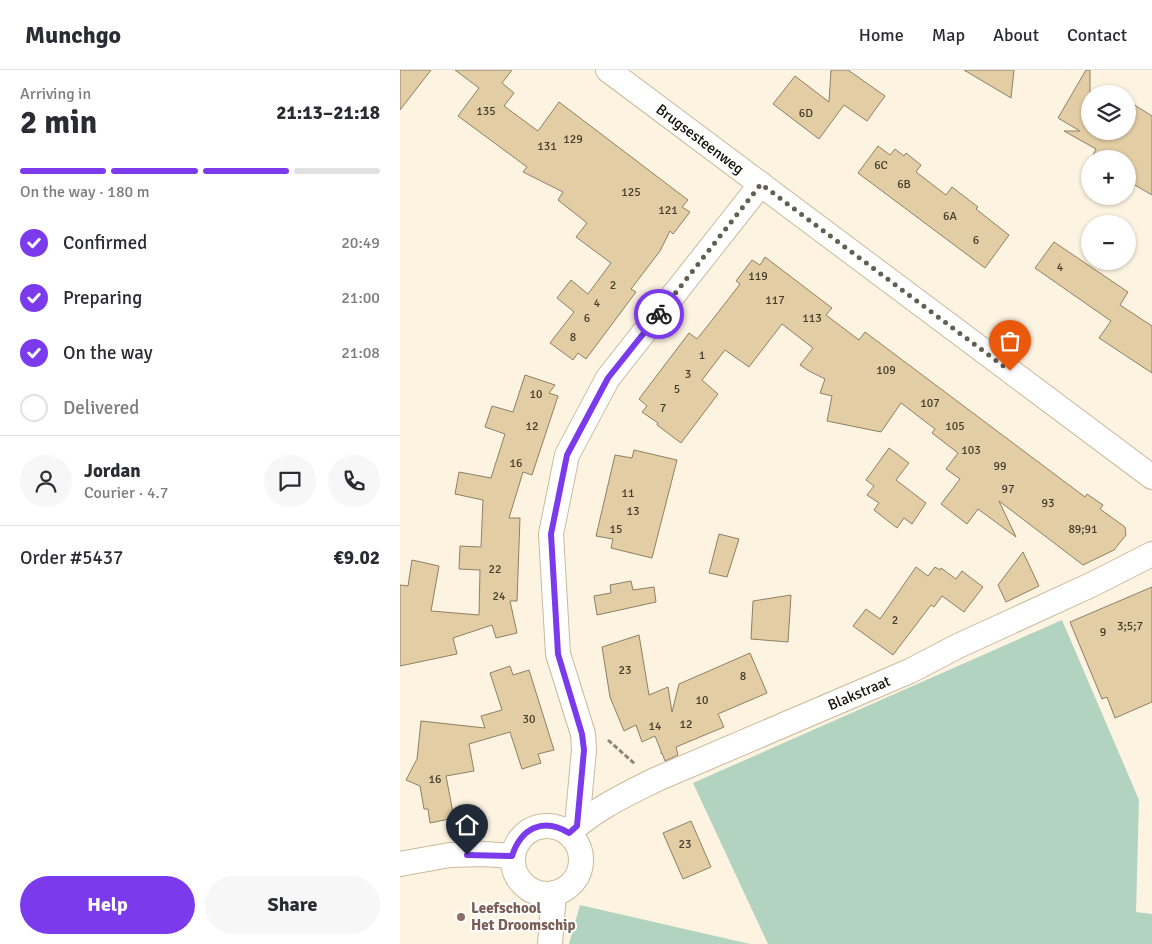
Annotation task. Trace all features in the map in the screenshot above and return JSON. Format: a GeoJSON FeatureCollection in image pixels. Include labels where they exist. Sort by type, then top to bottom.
{"type":"FeatureCollection","features":[{"type":"Feature","properties":{"kind":"street","name":"Brugsesteenweg"},"geometry":{"type":"LineString","coordinates":[[608,70],[1152,477]]}},
{"type":"Feature","properties":{"kind":"street"},"geometry":{"type":"LineString","coordinates":[[573,829],[547,825],[533,828],[523,834],[516,844],[512,856],[514,871],[520,881],[531,890],[542,894],[554,893],[567,887],[575,879],[580,868],[581,856],[573,829],[584,750],[582,734],[558,654],[551,534],[567,455],[608,378],[761,184]]}},
{"type":"Feature","properties":{"kind":"street","name":"Blakstraat"},"geometry":{"type":"LineString","coordinates":[[573,829],[620,797],[655,780],[910,671],[958,646],[1093,584],[1152,554]]}},
{"type":"Feature","properties":{"kind":"street"},"geometry":{"type":"LineString","coordinates":[[400,864],[450,855],[484,854],[512,856]]}},
{"type":"Feature","properties":{"kind":"street"},"geometry":{"type":"LineString","coordinates":[[550,944],[554,893]]}},
{"type":"Feature","properties":{"kind":"path"},"geometry":{"type":"LineString","coordinates":[[578,721],[597,730],[655,780]]}},
{"type":"Feature","properties":{"kind":"green space"},"geometry":{"type":"Polygon","coordinates":[[[1062,620],[1139,800],[1136,912],[1152,914],[1152,944],[768,944],[693,783],[1062,620]]]}},
{"type":"Feature","properties":{"kind":"green space"},"geometry":{"type":"Polygon","coordinates":[[[580,905],[750,944],[569,944],[580,905]]]}},
{"type":"Feature","properties":{"kind":"building"},"geometry":{"type":"Polygon","coordinates":[[[400,70],[431,70],[400,110],[400,70]]]}},
{"type":"Feature","properties":{"kind":"building"},"geometry":{"type":"Polygon","coordinates":[[[455,70],[512,70],[502,83],[514,93],[504,106],[538,131],[559,102],[688,200],[682,207],[690,212],[673,234],[670,231],[660,251],[631,289],[636,292],[586,359],[578,353],[573,360],[550,343],[574,312],[557,298],[571,280],[588,294],[611,263],[576,237],[587,223],[558,200],[563,192],[523,172],[527,167],[458,116],[479,88],[455,70]]]}},
{"type":"Feature","properties":{"kind":"building"},"geometry":{"type":"Polygon","coordinates":[[[831,70],[848,70],[885,96],[867,121],[844,105],[819,139],[773,104],[795,76],[829,102],[831,70]]]}},
{"type":"Feature","properties":{"kind":"building"},"geometry":{"type":"Polygon","coordinates":[[[964,70],[1014,70],[1011,98],[964,70]]]}},
{"type":"Feature","properties":{"kind":"building"},"geometry":{"type":"Polygon","coordinates":[[[1086,70],[1090,70],[1090,85],[1081,85],[1081,140],[1136,140],[1136,106],[1152,116],[1152,195],[1136,186],[1136,150],[1096,150],[1064,131],[1080,131],[1058,118],[1086,70]]]}},
{"type":"Feature","properties":{"kind":"building"},"geometry":{"type":"Polygon","coordinates":[[[878,146],[890,155],[895,149],[904,156],[906,153],[921,165],[916,172],[946,195],[952,187],[1009,235],[985,268],[858,173],[878,146]]]}},
{"type":"Feature","properties":{"kind":"building"},"geometry":{"type":"Polygon","coordinates":[[[1054,242],[1081,260],[1081,270],[1095,270],[1128,292],[1120,305],[1152,326],[1152,373],[1099,338],[1111,321],[1035,268],[1054,242]]]}},
{"type":"Feature","properties":{"kind":"building"},"geometry":{"type":"Polygon","coordinates":[[[765,257],[832,308],[826,315],[859,340],[865,332],[1085,497],[1087,494],[1103,505],[1100,509],[1125,527],[1126,535],[1114,550],[1083,565],[999,501],[1016,537],[978,509],[967,524],[941,504],[960,479],[946,469],[958,453],[932,433],[935,429],[901,403],[881,432],[827,421],[832,396],[820,393],[825,379],[800,365],[813,348],[782,324],[749,367],[725,350],[702,380],[718,394],[681,443],[657,425],[658,423],[642,412],[647,406],[639,399],[689,333],[697,339],[740,284],[736,281],[752,260],[760,265],[765,257]]]}},
{"type":"Feature","properties":{"kind":"building"},"geometry":{"type":"Polygon","coordinates":[[[525,375],[555,385],[549,393],[558,396],[532,475],[523,472],[509,518],[520,518],[517,601],[510,601],[517,633],[496,638],[492,625],[453,638],[457,654],[400,666],[400,585],[408,586],[412,560],[439,566],[431,611],[479,615],[480,570],[459,569],[460,546],[481,547],[483,500],[455,494],[459,472],[491,478],[505,434],[485,427],[492,406],[513,412],[525,375]]]}},
{"type":"Feature","properties":{"kind":"building"},"geometry":{"type":"Polygon","coordinates":[[[889,448],[909,463],[896,480],[926,503],[912,524],[904,518],[897,528],[874,510],[879,503],[867,495],[874,486],[866,480],[889,448]]]}},
{"type":"Feature","properties":{"kind":"building"},"geometry":{"type":"Polygon","coordinates":[[[634,450],[677,460],[652,558],[611,548],[613,539],[596,536],[615,455],[632,458],[634,450]]]}},
{"type":"Feature","properties":{"kind":"building"},"geometry":{"type":"Polygon","coordinates":[[[719,534],[739,539],[727,577],[709,573],[719,534]]]}},
{"type":"Feature","properties":{"kind":"building"},"geometry":{"type":"Polygon","coordinates":[[[1023,552],[1039,586],[1006,602],[998,585],[1023,552]]]}},
{"type":"Feature","properties":{"kind":"building"},"geometry":{"type":"Polygon","coordinates":[[[916,567],[928,576],[935,567],[940,570],[941,568],[956,579],[962,571],[983,587],[964,612],[942,596],[934,607],[931,605],[893,655],[853,626],[866,609],[880,619],[916,567]]]}},
{"type":"Feature","properties":{"kind":"building"},"geometry":{"type":"Polygon","coordinates":[[[631,581],[633,590],[654,587],[656,602],[597,615],[594,596],[611,593],[610,585],[631,581]]]}},
{"type":"Feature","properties":{"kind":"building"},"geometry":{"type":"Polygon","coordinates":[[[1152,587],[1152,702],[1115,718],[1107,697],[1102,699],[1070,622],[1152,587]]]}},
{"type":"Feature","properties":{"kind":"building"},"geometry":{"type":"Polygon","coordinates":[[[791,595],[788,642],[751,639],[753,601],[791,595]]]}},
{"type":"Feature","properties":{"kind":"building"},"geometry":{"type":"Polygon","coordinates":[[[639,635],[649,695],[668,687],[672,712],[679,684],[750,653],[767,693],[718,714],[724,727],[676,747],[678,755],[665,761],[655,736],[642,742],[636,725],[624,731],[610,697],[602,647],[639,635]]]}},
{"type":"Feature","properties":{"kind":"building"},"geometry":{"type":"Polygon","coordinates":[[[510,666],[513,675],[529,670],[554,750],[538,754],[541,763],[522,769],[510,732],[469,744],[474,771],[446,776],[454,818],[430,823],[428,809],[424,809],[420,786],[406,780],[417,759],[421,721],[485,728],[481,716],[502,710],[490,673],[510,666]]]}},
{"type":"Feature","properties":{"kind":"building"},"geometry":{"type":"Polygon","coordinates":[[[691,821],[711,867],[683,879],[663,833],[691,821]]]}},
{"type":"Feature","properties":{"kind":"way so far"},"geometry":{"type":"LineString","coordinates":[[659,314],[761,184],[1010,371]]}},
{"type":"Feature","properties":{"kind":"place","name":"Leefschool Het Droomschip"},"geometry":{"type":"Point","coordinates":[461,917]}},
{"type":"Feature","properties":{"kind":"route"},"geometry":{"type":"LineString","coordinates":[[467,855],[512,856],[516,844],[523,834],[533,828],[547,825],[559,827],[569,833],[577,826],[584,750],[582,734],[558,654],[551,534],[567,455],[608,378],[659,314]]}}]}
